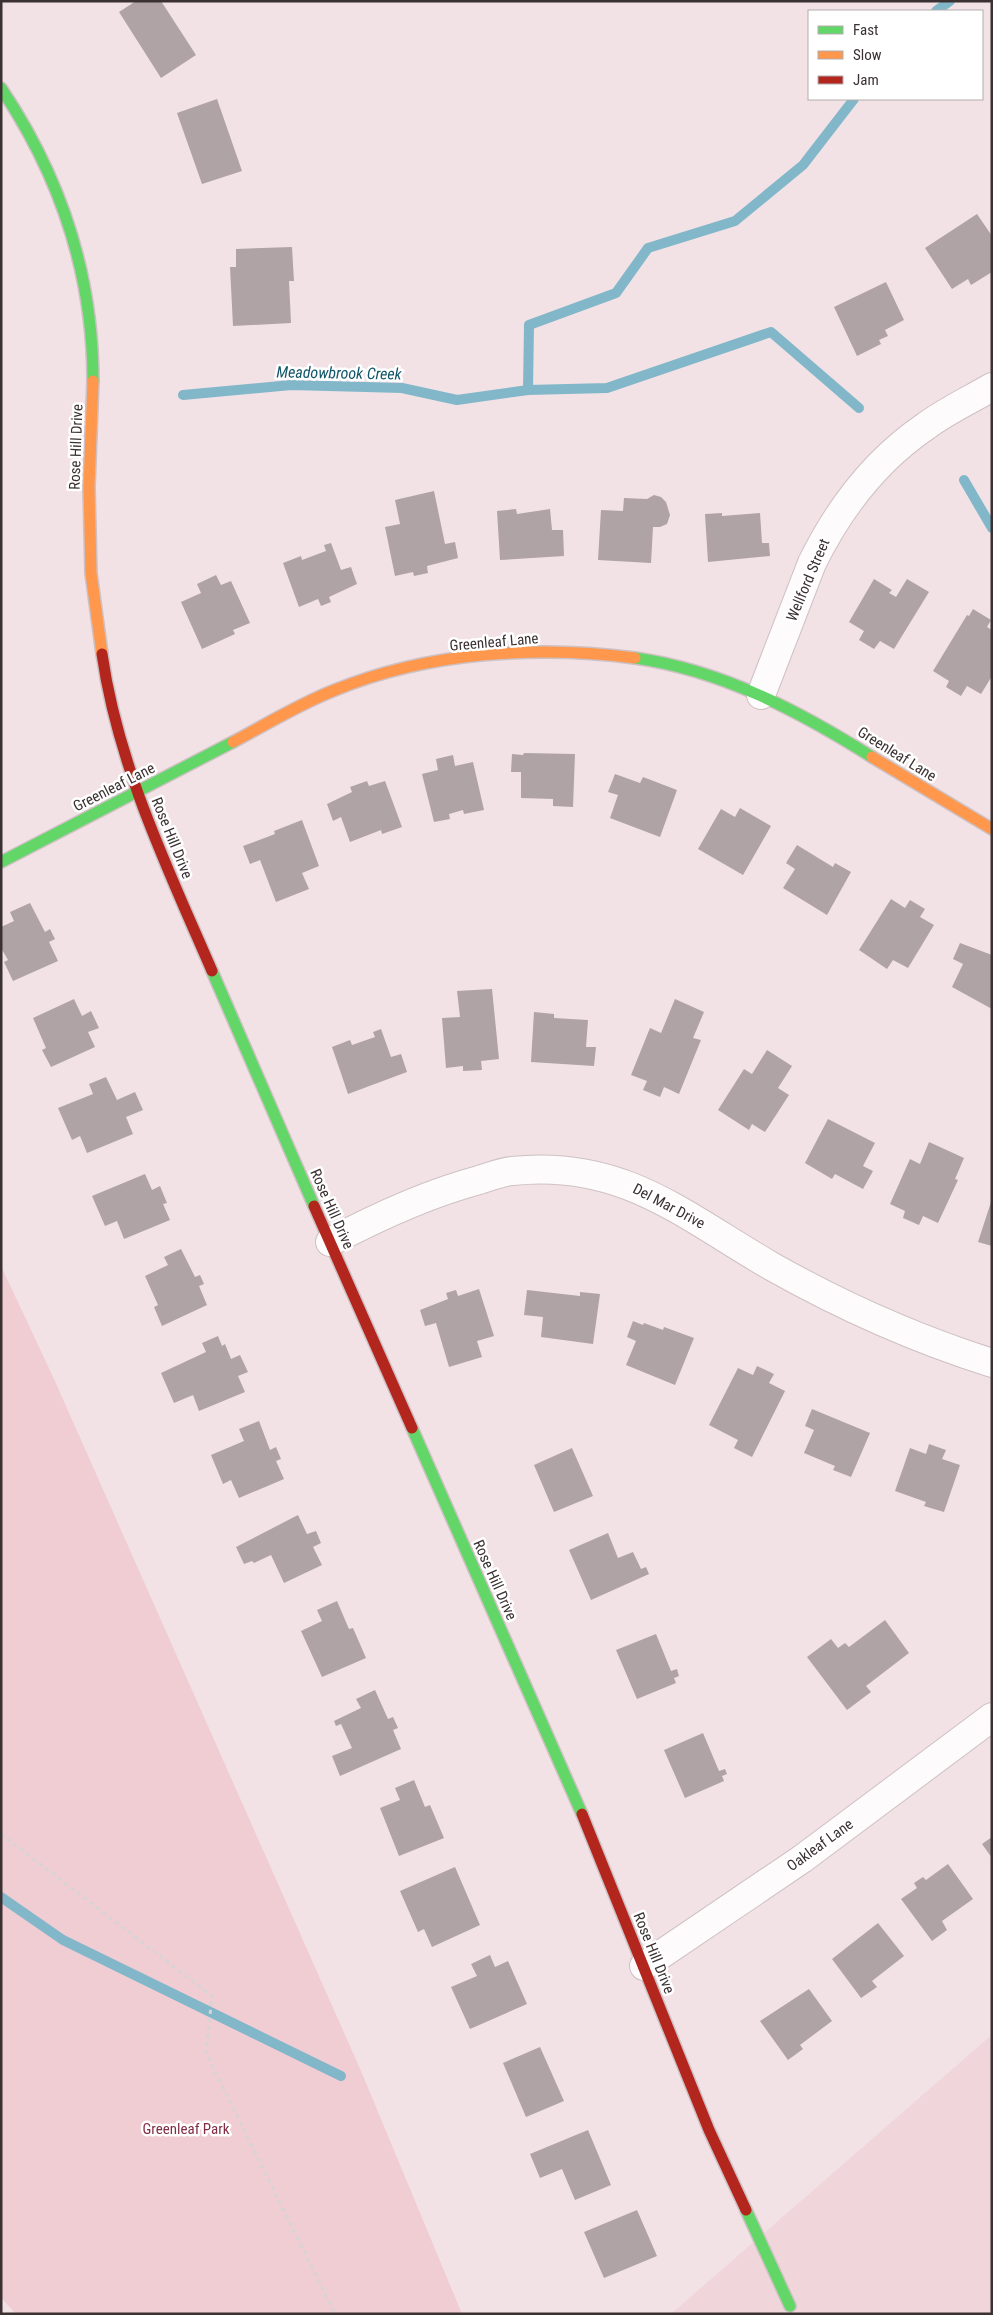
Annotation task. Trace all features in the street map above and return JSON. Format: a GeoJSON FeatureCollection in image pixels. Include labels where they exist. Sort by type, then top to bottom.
{"type":"FeatureCollection","features":[{"type":"Feature","properties":{"kind":"street","name":"Rose Hill Drive"},"geometry":{"type":"LineString","coordinates":[[1,88],[25,124],[49,171],[72,232],[84,283],[93,348],[93,413],[89,487],[91,573],[103,659],[122,744],[137,791],[163,858],[578,1807],[709,2130],[790,2306]]}},
{"type":"Feature","properties":{"kind":"street","name":"Wellford Street"},"geometry":{"type":"LineString","coordinates":[[761,695],[812,563],[821,544],[850,500],[884,460],[925,426],[992,387]]}},
{"type":"Feature","properties":{"kind":"street","name":"Greenleaf Lane"},"geometry":{"type":"LineString","coordinates":[[1,862],[348,684],[419,665],[492,654],[566,652],[639,659],[697,670],[761,695],[828,728],[963,813],[992,829]]}},
{"type":"Feature","properties":{"kind":"street","name":"Del Mar Drive"},"geometry":{"type":"LineString","coordinates":[[330,1242],[373,1219],[454,1186],[511,1171],[557,1170],[603,1177],[639,1188],[680,1209],[771,1266],[859,1311],[992,1363]]}},
{"type":"Feature","properties":{"kind":"street","name":"Oakleaf Lane"},"geometry":{"type":"LineString","coordinates":[[644,1966],[802,1859],[992,1717]]}},
{"type":"Feature","properties":{"kind":"path"},"geometry":{"type":"LineString","coordinates":[[1,1834],[212,1996],[206,2053],[335,2314]]}},
{"type":"Feature","properties":{"kind":"shaded area"},"geometry":{"type":"Polygon","coordinates":[[[992,2036],[992,2314],[671,2314],[987,2039],[992,2036]]]}},
{"type":"Feature","properties":{"kind":"green space","name":"Greenleaf Park"},"geometry":{"type":"Polygon","coordinates":[[[1,1266],[54,1379],[361,2071],[462,2314],[16,2314],[1,2298],[1,1266]]]}},
{"type":"Feature","properties":{"kind":"building"},"geometry":{"type":"Polygon","coordinates":[[[136,1],[161,1],[196,55],[161,78],[119,12],[136,1]]]}},
{"type":"Feature","properties":{"kind":"building"},"geometry":{"type":"Polygon","coordinates":[[[217,99],[242,171],[202,184],[177,113],[217,99]]]}},
{"type":"Feature","properties":{"kind":"building"},"geometry":{"type":"Polygon","coordinates":[[[977,214],[992,236],[992,272],[971,285],[968,279],[952,289],[925,248],[977,214]]]}},
{"type":"Feature","properties":{"kind":"building"},"geometry":{"type":"Polygon","coordinates":[[[292,247],[294,281],[289,281],[291,323],[233,326],[230,267],[236,267],[236,249],[292,247]]]}},
{"type":"Feature","properties":{"kind":"building"},"geometry":{"type":"Polygon","coordinates":[[[886,282],[904,320],[885,330],[888,336],[879,340],[881,344],[857,356],[834,307],[886,282]]]}},
{"type":"Feature","properties":{"kind":"building"},"geometry":{"type":"Polygon","coordinates":[[[434,491],[445,544],[455,542],[458,558],[427,566],[428,573],[414,576],[413,572],[395,576],[385,527],[400,524],[395,500],[434,491]]]}},
{"type":"Feature","properties":{"kind":"building"},"geometry":{"type":"Polygon","coordinates":[[[654,495],[661,497],[666,502],[670,515],[667,524],[653,527],[651,563],[598,560],[601,510],[623,511],[624,498],[647,499],[654,495]]]}},
{"type":"Feature","properties":{"kind":"building"},"geometry":{"type":"Polygon","coordinates":[[[516,509],[517,514],[550,509],[552,530],[563,530],[564,556],[500,560],[497,511],[516,509]]]}},
{"type":"Feature","properties":{"kind":"building"},"geometry":{"type":"Polygon","coordinates":[[[722,513],[722,516],[760,513],[762,543],[769,543],[770,556],[708,562],[705,514],[722,513]]]}},
{"type":"Feature","properties":{"kind":"building"},"geometry":{"type":"Polygon","coordinates":[[[331,543],[341,570],[351,567],[357,584],[329,597],[331,602],[321,606],[318,599],[299,607],[283,563],[301,556],[302,560],[326,551],[324,545],[331,543]]]}},
{"type":"Feature","properties":{"kind":"building"},"geometry":{"type":"Polygon","coordinates":[[[216,575],[221,585],[231,581],[250,623],[233,630],[235,634],[202,649],[181,602],[201,593],[197,584],[216,575]]]}},
{"type":"Feature","properties":{"kind":"building"},"geometry":{"type":"Polygon","coordinates":[[[874,579],[892,590],[889,593],[896,597],[907,579],[929,592],[894,649],[880,641],[874,649],[859,640],[864,631],[849,622],[874,579]]]}},
{"type":"Feature","properties":{"kind":"building"},"geometry":{"type":"Polygon","coordinates":[[[973,609],[991,620],[987,627],[992,630],[992,676],[981,694],[967,686],[961,696],[946,687],[949,681],[933,671],[967,615],[969,616],[973,609]]]}},
{"type":"Feature","properties":{"kind":"building"},"geometry":{"type":"Polygon","coordinates":[[[524,753],[575,754],[573,807],[553,806],[553,799],[521,798],[521,772],[511,772],[512,754],[523,755],[524,753]]]}},
{"type":"Feature","properties":{"kind":"building"},"geometry":{"type":"Polygon","coordinates":[[[453,755],[455,766],[473,762],[484,810],[464,814],[463,810],[449,814],[450,819],[434,822],[422,774],[438,770],[436,759],[453,755]]]}},
{"type":"Feature","properties":{"kind":"building"},"geometry":{"type":"Polygon","coordinates":[[[615,774],[640,783],[643,777],[677,790],[660,837],[610,818],[618,795],[608,792],[615,774]]]}},
{"type":"Feature","properties":{"kind":"building"},"geometry":{"type":"Polygon","coordinates":[[[367,781],[369,786],[385,781],[402,827],[382,834],[381,830],[350,842],[341,817],[333,821],[327,804],[352,792],[350,787],[367,781]]]}},
{"type":"Feature","properties":{"kind":"building"},"geometry":{"type":"Polygon","coordinates":[[[740,808],[771,826],[743,875],[698,849],[721,809],[735,817],[740,808]]]}},
{"type":"Feature","properties":{"kind":"building"},"geometry":{"type":"Polygon","coordinates":[[[302,820],[319,866],[302,873],[309,889],[276,902],[260,860],[250,864],[243,846],[275,834],[274,831],[302,820]]]}},
{"type":"Feature","properties":{"kind":"building"},"geometry":{"type":"Polygon","coordinates":[[[797,845],[833,867],[835,863],[851,872],[827,915],[783,888],[795,869],[786,863],[797,845]]]}},
{"type":"Feature","properties":{"kind":"building"},"geometry":{"type":"Polygon","coordinates":[[[891,899],[905,908],[910,900],[925,909],[920,917],[934,925],[908,968],[893,960],[887,969],[859,950],[891,899]]]}},
{"type":"Feature","properties":{"kind":"building"},"geometry":{"type":"Polygon","coordinates":[[[30,903],[45,932],[50,929],[55,939],[49,942],[58,961],[13,981],[4,962],[8,960],[1,948],[1,927],[14,921],[10,912],[30,903]]]}},
{"type":"Feature","properties":{"kind":"building"},"geometry":{"type":"Polygon","coordinates":[[[960,943],[992,955],[992,1009],[952,987],[963,964],[953,959],[960,943]]]}},
{"type":"Feature","properties":{"kind":"building"},"geometry":{"type":"Polygon","coordinates":[[[492,989],[499,1059],[481,1061],[482,1070],[463,1071],[463,1066],[446,1068],[442,1018],[460,1017],[457,991],[492,989]]]}},
{"type":"Feature","properties":{"kind":"building"},"geometry":{"type":"Polygon","coordinates":[[[74,999],[82,1016],[91,1011],[99,1028],[88,1032],[95,1047],[51,1067],[42,1050],[46,1048],[33,1018],[74,999]]]}},
{"type":"Feature","properties":{"kind":"building"},"geometry":{"type":"Polygon","coordinates":[[[675,999],[704,1012],[693,1038],[701,1040],[679,1094],[664,1087],[660,1097],[643,1090],[647,1081],[631,1075],[650,1028],[661,1033],[675,999]]]}},
{"type":"Feature","properties":{"kind":"building"},"geometry":{"type":"Polygon","coordinates":[[[534,1012],[554,1014],[554,1018],[588,1020],[586,1047],[596,1047],[594,1066],[531,1062],[534,1012]]]}},
{"type":"Feature","properties":{"kind":"building"},"geometry":{"type":"Polygon","coordinates":[[[381,1029],[391,1057],[401,1054],[407,1072],[348,1094],[332,1047],[350,1040],[352,1045],[375,1037],[373,1032],[381,1029]]]}},
{"type":"Feature","properties":{"kind":"building"},"geometry":{"type":"Polygon","coordinates":[[[767,1050],[792,1066],[778,1088],[789,1095],[765,1132],[752,1124],[749,1130],[718,1110],[744,1069],[752,1074],[767,1050]]]}},
{"type":"Feature","properties":{"kind":"building"},"geometry":{"type":"Polygon","coordinates":[[[106,1077],[117,1100],[135,1092],[143,1110],[126,1117],[133,1134],[87,1153],[80,1136],[72,1140],[58,1108],[93,1094],[89,1084],[106,1077]]]}},
{"type":"Feature","properties":{"kind":"building"},"geometry":{"type":"Polygon","coordinates":[[[828,1119],[875,1143],[863,1166],[873,1171],[863,1189],[835,1174],[832,1179],[805,1163],[828,1119]]]}},
{"type":"Feature","properties":{"kind":"building"},"geometry":{"type":"Polygon","coordinates":[[[929,1142],[964,1158],[955,1179],[958,1180],[938,1223],[923,1216],[919,1225],[903,1218],[905,1211],[890,1204],[910,1159],[920,1164],[929,1142]]]}},
{"type":"Feature","properties":{"kind":"building"},"geometry":{"type":"Polygon","coordinates":[[[145,1174],[152,1190],[160,1186],[167,1203],[163,1204],[170,1220],[124,1239],[117,1221],[105,1226],[92,1196],[145,1174]]]}},
{"type":"Feature","properties":{"kind":"building"},"geometry":{"type":"Polygon","coordinates":[[[992,1202],[992,1246],[978,1242],[992,1202]]]}},
{"type":"Feature","properties":{"kind":"building"},"geometry":{"type":"Polygon","coordinates":[[[181,1249],[195,1277],[200,1275],[204,1284],[199,1286],[207,1305],[162,1326],[154,1307],[158,1305],[145,1276],[168,1265],[164,1257],[181,1249]]]}},
{"type":"Feature","properties":{"kind":"building"},"geometry":{"type":"Polygon","coordinates":[[[479,1289],[494,1336],[477,1341],[482,1357],[449,1367],[436,1323],[425,1326],[420,1310],[448,1299],[446,1293],[456,1290],[458,1296],[479,1289]]]}},
{"type":"Feature","properties":{"kind":"building"},"geometry":{"type":"Polygon","coordinates":[[[527,1290],[580,1296],[580,1292],[600,1294],[593,1344],[541,1337],[543,1317],[524,1315],[527,1290]]]}},
{"type":"Feature","properties":{"kind":"building"},"geometry":{"type":"Polygon","coordinates":[[[633,1321],[663,1330],[664,1327],[694,1338],[675,1385],[626,1365],[636,1341],[627,1337],[633,1321]]]}},
{"type":"Feature","properties":{"kind":"building"},"geometry":{"type":"Polygon","coordinates":[[[218,1336],[222,1346],[225,1344],[231,1359],[240,1355],[248,1372],[238,1376],[245,1392],[199,1411],[193,1395],[174,1403],[161,1373],[206,1352],[202,1343],[218,1336]]]}},
{"type":"Feature","properties":{"kind":"building"},"geometry":{"type":"Polygon","coordinates":[[[757,1366],[774,1374],[769,1383],[785,1391],[752,1457],[734,1448],[738,1440],[709,1425],[738,1368],[753,1375],[757,1366]]]}},
{"type":"Feature","properties":{"kind":"building"},"geometry":{"type":"Polygon","coordinates":[[[812,1409],[870,1433],[851,1477],[833,1470],[835,1466],[804,1453],[814,1430],[805,1426],[812,1409]]]}},
{"type":"Feature","properties":{"kind":"building"},"geometry":{"type":"Polygon","coordinates":[[[259,1421],[270,1450],[276,1447],[281,1459],[276,1461],[284,1479],[239,1498],[231,1480],[223,1484],[211,1455],[244,1441],[239,1429],[259,1421]]]}},
{"type":"Feature","properties":{"kind":"building"},"geometry":{"type":"Polygon","coordinates":[[[929,1444],[946,1450],[942,1459],[960,1465],[944,1512],[924,1506],[926,1502],[895,1491],[910,1448],[926,1454],[929,1444]]]}},
{"type":"Feature","properties":{"kind":"building"},"geometry":{"type":"Polygon","coordinates":[[[572,1448],[593,1496],[554,1512],[534,1465],[572,1448]]]}},
{"type":"Feature","properties":{"kind":"building"},"geometry":{"type":"Polygon","coordinates":[[[298,1515],[307,1534],[316,1531],[321,1543],[313,1547],[322,1565],[284,1583],[271,1555],[254,1563],[252,1561],[244,1564],[236,1547],[298,1515]]]}},
{"type":"Feature","properties":{"kind":"building"},"geometry":{"type":"Polygon","coordinates":[[[608,1533],[618,1558],[633,1552],[641,1569],[646,1567],[649,1574],[591,1600],[569,1550],[608,1533]]]}},
{"type":"Feature","properties":{"kind":"building"},"geometry":{"type":"Polygon","coordinates":[[[337,1601],[349,1629],[353,1628],[366,1658],[322,1677],[301,1631],[322,1621],[317,1610],[337,1601]]]}},
{"type":"Feature","properties":{"kind":"building"},"geometry":{"type":"Polygon","coordinates":[[[885,1620],[909,1653],[866,1686],[871,1692],[847,1710],[807,1657],[831,1639],[838,1648],[845,1643],[849,1647],[885,1620]]]}},
{"type":"Feature","properties":{"kind":"building"},"geometry":{"type":"Polygon","coordinates":[[[656,1634],[671,1671],[677,1669],[679,1676],[674,1678],[676,1683],[637,1699],[616,1650],[656,1634]]]}},
{"type":"Feature","properties":{"kind":"building"},"geometry":{"type":"Polygon","coordinates":[[[375,1690],[388,1719],[393,1717],[398,1728],[393,1730],[401,1749],[340,1776],[332,1756],[352,1748],[341,1724],[336,1726],[334,1721],[361,1708],[356,1699],[375,1690]]]}},
{"type":"Feature","properties":{"kind":"building"},"geometry":{"type":"Polygon","coordinates":[[[703,1733],[719,1771],[725,1769],[727,1774],[722,1776],[724,1781],[685,1798],[664,1750],[703,1733]]]}},
{"type":"Feature","properties":{"kind":"building"},"geometry":{"type":"Polygon","coordinates":[[[414,1780],[425,1807],[430,1805],[444,1838],[399,1856],[380,1808],[400,1800],[395,1788],[414,1780]]]}},
{"type":"Feature","properties":{"kind":"building"},"geometry":{"type":"Polygon","coordinates":[[[992,1837],[992,1858],[982,1844],[992,1837]]]}},
{"type":"Feature","properties":{"kind":"building"},"geometry":{"type":"Polygon","coordinates":[[[948,1864],[973,1899],[942,1921],[947,1930],[932,1941],[901,1899],[917,1888],[914,1883],[923,1877],[926,1880],[948,1864]]]}},
{"type":"Feature","properties":{"kind":"building"},"geometry":{"type":"Polygon","coordinates":[[[455,1867],[480,1925],[432,1947],[424,1929],[418,1932],[400,1891],[455,1867]]]}},
{"type":"Feature","properties":{"kind":"building"},"geometry":{"type":"Polygon","coordinates":[[[878,1923],[904,1956],[872,1981],[877,1987],[861,1998],[832,1959],[878,1923]]]}},
{"type":"Feature","properties":{"kind":"building"},"geometry":{"type":"Polygon","coordinates":[[[490,1955],[495,1967],[508,1961],[527,2004],[470,2029],[451,1987],[477,1976],[471,1964],[490,1955]]]}},
{"type":"Feature","properties":{"kind":"building"},"geometry":{"type":"Polygon","coordinates":[[[809,1989],[832,2021],[800,2045],[803,2049],[788,2060],[760,2021],[809,1989]]]}},
{"type":"Feature","properties":{"kind":"building"},"geometry":{"type":"Polygon","coordinates":[[[540,2047],[564,2101],[526,2117],[503,2063],[540,2047]]]}},
{"type":"Feature","properties":{"kind":"building"},"geometry":{"type":"Polygon","coordinates":[[[588,2130],[611,2185],[575,2200],[562,2169],[540,2178],[530,2154],[588,2130]]]}},
{"type":"Feature","properties":{"kind":"building"},"geometry":{"type":"Polygon","coordinates":[[[637,2210],[657,2256],[604,2278],[584,2232],[637,2210]]]}},
{"type":"Feature","properties":{"kind":"waterway","name":"Meadowbrook Creek"},"geometry":{"type":"LineString","coordinates":[[937,10],[950,1]]}},
{"type":"Feature","properties":{"kind":"waterway","name":"Meadowbrook Creek"},"geometry":{"type":"LineString","coordinates":[[183,395],[291,385],[402,388],[457,400],[528,390],[529,325],[616,293],[648,248],[735,221],[803,165],[853,100]]}},
{"type":"Feature","properties":{"kind":"waterway"},"geometry":{"type":"LineString","coordinates":[[528,390],[607,388],[771,332],[859,408]]}},
{"type":"Feature","properties":{"kind":"waterway"},"geometry":{"type":"LineString","coordinates":[[964,480],[992,528]]}},
{"type":"Feature","properties":{"kind":"waterway"},"geometry":{"type":"LineString","coordinates":[[1,1897],[63,1940],[341,2076]]}},
{"type":"Feature","properties":{"kind":"traffic: fast"},"geometry":{"type":"LineString","coordinates":[[1,88],[40,156],[56,191],[69,228],[87,303],[93,381]]}},
{"type":"Feature","properties":{"kind":"traffic: fast"},"geometry":{"type":"LineString","coordinates":[[635,658],[667,664],[729,682],[788,709],[872,757]]}},
{"type":"Feature","properties":{"kind":"traffic: fast"},"geometry":{"type":"LineString","coordinates":[[1,862],[233,742]]}},
{"type":"Feature","properties":{"kind":"traffic: fast"},"geometry":{"type":"LineString","coordinates":[[212,971],[314,1206]]}},
{"type":"Feature","properties":{"kind":"traffic: fast"},"geometry":{"type":"LineString","coordinates":[[412,1428],[582,1814]]}},
{"type":"Feature","properties":{"kind":"traffic: fast"},"geometry":{"type":"LineString","coordinates":[[746,2210],[790,2306]]}},
{"type":"Feature","properties":{"kind":"traffic: slow"},"geometry":{"type":"LineString","coordinates":[[93,381],[89,487],[91,573],[102,654]]}},
{"type":"Feature","properties":{"kind":"traffic: slow"},"geometry":{"type":"LineString","coordinates":[[233,742],[296,708],[335,690],[407,667],[483,655],[522,652],[598,654],[635,658]]}},
{"type":"Feature","properties":{"kind":"traffic: slow"},"geometry":{"type":"LineString","coordinates":[[872,757],[992,829]]}},
{"type":"Feature","properties":{"kind":"traffic: jam"},"geometry":{"type":"LineString","coordinates":[[102,654],[110,696],[132,777],[162,855],[212,971]]}},
{"type":"Feature","properties":{"kind":"traffic: jam"},"geometry":{"type":"LineString","coordinates":[[314,1206],[412,1428]]}},
{"type":"Feature","properties":{"kind":"traffic: jam"},"geometry":{"type":"LineString","coordinates":[[582,1814],[709,2130],[746,2210]]}}]}
